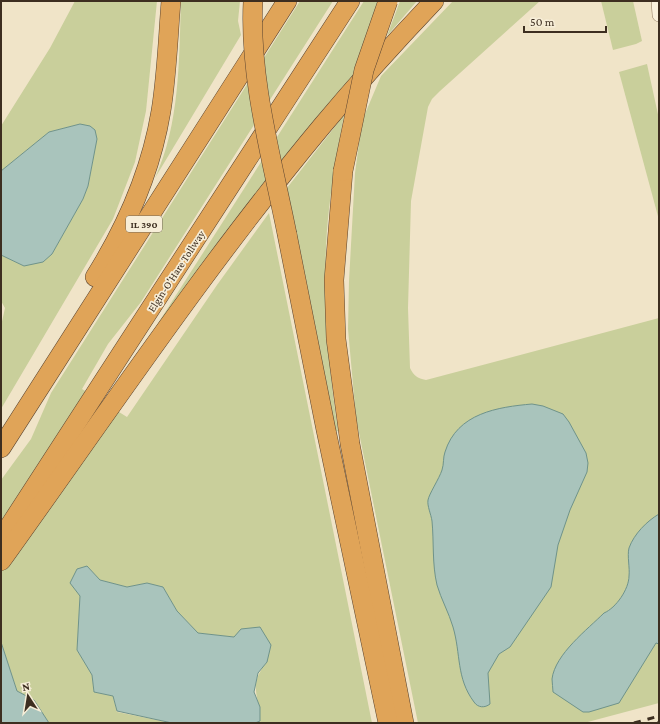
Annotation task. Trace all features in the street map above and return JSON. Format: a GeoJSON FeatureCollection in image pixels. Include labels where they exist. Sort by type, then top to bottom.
{"type":"FeatureCollection","features":[{"type":"Feature","properties":{"kind":"highway"},"geometry":{"type":"LineString","coordinates":[[13,428],[20,401],[108,256],[128,220],[140,190],[161,112],[166,78],[171,1]]}},
{"type":"Feature","properties":{"kind":"highway"},"geometry":{"type":"LineString","coordinates":[[253,1],[252,23],[256,76],[326,430],[388,723]]}},
{"type":"Feature","properties":{"kind":"highway","name":"IL 390"},"geometry":{"type":"LineString","coordinates":[[1,448],[287,1]]}},
{"type":"Feature","properties":{"kind":"highway","name":"Elgin-O'Hare Tollway"},"geometry":{"type":"LineString","coordinates":[[1,539],[350,1]]}},
{"type":"Feature","properties":{"kind":"highway"},"geometry":{"type":"LineString","coordinates":[[388,1],[364,70],[343,171],[334,280],[336,339],[350,444],[404,723]]}},
{"type":"Feature","properties":{"kind":"highway"},"geometry":{"type":"LineString","coordinates":[[1,561],[195,290],[267,195],[322,126],[434,1]]}},
{"type":"Feature","properties":{"kind":"green space"},"geometry":{"type":"Polygon","coordinates":[[[75,1],[157,1],[146,111],[135,162],[113,219],[1,409],[1,326],[5,308],[1,301],[1,255],[24,266],[52,254],[83,199],[88,186],[93,160],[80,124],[49,132],[1,171],[1,126],[50,48],[75,1]]]}},
{"type":"Feature","properties":{"kind":"green space"},"geometry":{"type":"Polygon","coordinates":[[[181,1],[240,1],[238,21],[241,35],[155,178],[163,157],[174,114],[177,91],[181,1]]]}},
{"type":"Feature","properties":{"kind":"green space"},"geometry":{"type":"Polygon","coordinates":[[[300,1],[333,1],[141,302],[108,344],[82,389],[127,417],[217,285],[269,213],[372,723],[255,723],[260,721],[256,691],[257,678],[267,662],[234,637],[198,633],[177,611],[163,587],[147,583],[127,587],[100,580],[87,566],[80,596],[77,650],[92,675],[94,692],[113,696],[117,712],[172,723],[49,723],[34,700],[17,691],[1,642],[1,480],[31,439],[51,393],[300,1]]]}},
{"type":"Feature","properties":{"kind":"green space"},"geometry":{"type":"Polygon","coordinates":[[[364,1],[378,1],[353,78],[155,328],[364,1]]]}},
{"type":"Feature","properties":{"kind":"green space"},"geometry":{"type":"Polygon","coordinates":[[[400,1],[417,1],[387,36],[400,1]]]}},
{"type":"Feature","properties":{"kind":"green space"},"geometry":{"type":"Polygon","coordinates":[[[453,1],[540,1],[440,91],[432,99],[428,107],[411,201],[408,308],[411,371],[414,375],[426,380],[659,318],[659,703],[584,723],[418,723],[356,418],[348,329],[355,173],[362,121],[381,76],[453,1]]]}},
{"type":"Feature","properties":{"kind":"green space"},"geometry":{"type":"Polygon","coordinates":[[[601,1],[633,1],[642,41],[613,50],[601,1]]]}},
{"type":"Feature","properties":{"kind":"green space"},"geometry":{"type":"Polygon","coordinates":[[[647,64],[659,119],[659,220],[619,72],[647,64]]]}},
{"type":"Feature","properties":{"kind":"green space"},"geometry":{"type":"Polygon","coordinates":[[[344,115],[330,197],[326,247],[328,339],[338,431],[333,432],[287,188],[344,115]]]}},
{"type":"Feature","properties":{"kind":"water"},"geometry":{"type":"Polygon","coordinates":[[[80,124],[90,126],[95,130],[97,139],[88,186],[83,199],[52,254],[43,262],[24,266],[1,255],[1,171],[49,132],[80,124]]]}},
{"type":"Feature","properties":{"kind":"water"},"geometry":{"type":"Polygon","coordinates":[[[532,404],[543,406],[563,414],[586,453],[588,463],[587,472],[570,510],[558,545],[551,587],[510,647],[499,654],[488,673],[490,704],[482,707],[474,702],[464,684],[453,627],[437,585],[435,577],[432,521],[428,500],[442,470],[445,452],[451,439],[459,428],[480,414],[506,407],[532,404]]]}},
{"type":"Feature","properties":{"kind":"water"},"geometry":{"type":"Polygon","coordinates":[[[659,514],[659,644],[656,643],[619,703],[589,712],[583,712],[553,692],[552,679],[554,670],[559,660],[581,634],[604,613],[609,611],[621,598],[627,587],[629,573],[628,551],[631,543],[641,528],[659,514]]]}},
{"type":"Feature","properties":{"kind":"water"},"geometry":{"type":"Polygon","coordinates":[[[87,566],[100,580],[127,587],[147,583],[163,587],[177,611],[198,633],[234,637],[241,629],[260,627],[271,645],[267,662],[258,673],[254,692],[260,707],[260,721],[255,723],[172,723],[117,711],[113,696],[94,692],[92,675],[77,650],[80,596],[70,583],[77,569],[87,566]]]}},
{"type":"Feature","properties":{"kind":"water"},"geometry":{"type":"Polygon","coordinates":[[[1,642],[17,691],[34,700],[49,723],[1,723],[1,642]]]}},
{"type":"Feature","properties":{"kind":"railway"},"geometry":{"type":"LineString","coordinates":[[634,723],[659,716]]}}]}
